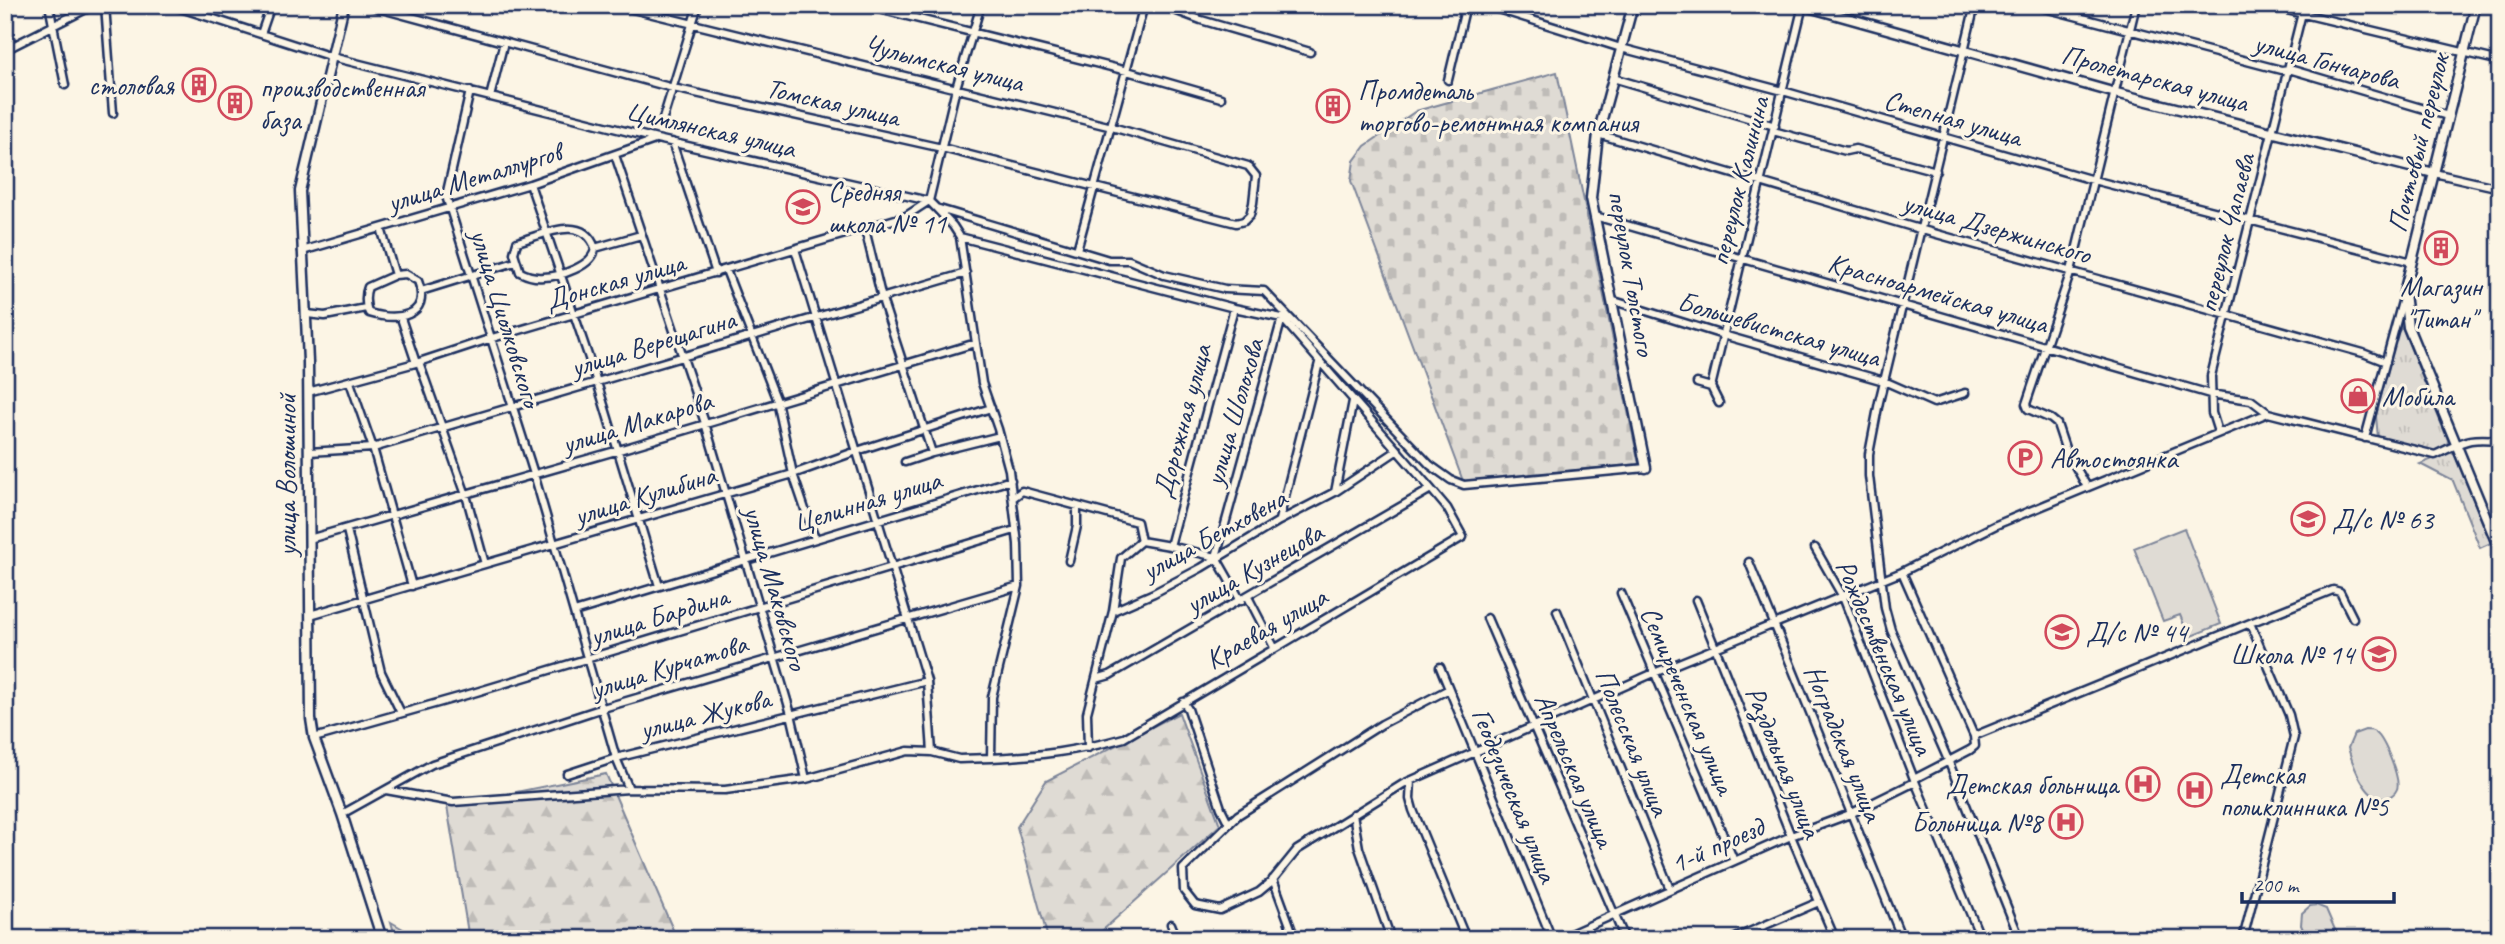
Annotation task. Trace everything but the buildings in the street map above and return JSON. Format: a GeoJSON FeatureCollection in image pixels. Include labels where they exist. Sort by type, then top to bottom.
{"type":"FeatureCollection","features":[{"type":"Feature","properties":{"kind":"street"},"geometry":{"type":"LineString","coordinates":[[49,5],[65,85]]}},
{"type":"Feature","properties":{"kind":"street"},"geometry":{"type":"LineString","coordinates":[[5,50],[94,5]]}},
{"type":"Feature","properties":{"kind":"street"},"geometry":{"type":"LineString","coordinates":[[105,5],[113,113]]}},
{"type":"Feature","properties":{"kind":"street","name":"Цимлянская улица"},"geometry":{"type":"LineString","coordinates":[[171,5],[332,57],[657,139],[929,201]]}},
{"type":"Feature","properties":{"kind":"street"},"geometry":{"type":"LineString","coordinates":[[261,34],[271,5]]}},
{"type":"Feature","properties":{"kind":"street","name":"улица Волошиной"},"geometry":{"type":"LineString","coordinates":[[344,5],[302,178],[300,209],[307,314],[311,719],[314,737],[382,939]]}},
{"type":"Feature","properties":{"kind":"street","name":"Томская улица"},"geometry":{"type":"LineString","coordinates":[[367,5],[673,88],[942,148],[1236,223],[1244,221],[1250,215],[1256,176]]}},
{"type":"Feature","properties":{"kind":"street","name":"Чулымская улица"},"geometry":{"type":"LineString","coordinates":[[616,5],[1112,127],[1248,166],[1256,176]]}},
{"type":"Feature","properties":{"kind":"street"},"geometry":{"type":"LineString","coordinates":[[662,122],[698,5]]}},
{"type":"Feature","properties":{"kind":"street"},"geometry":{"type":"LineString","coordinates":[[863,5],[1127,71],[1220,98]]}},
{"type":"Feature","properties":{"kind":"street"},"geometry":{"type":"LineString","coordinates":[[981,5],[956,88],[929,201],[960,237],[982,383],[1000,436],[1014,497],[1019,586],[992,697],[991,758]]}},
{"type":"Feature","properties":{"kind":"street"},"geometry":{"type":"LineString","coordinates":[[1077,250],[1143,5]]}},
{"type":"Feature","properties":{"kind":"street"},"geometry":{"type":"LineString","coordinates":[[1161,5],[1201,20],[1310,52]]}},
{"type":"Feature","properties":{"kind":"street"},"geometry":{"type":"LineString","coordinates":[[1448,80],[1466,5]]}},
{"type":"Feature","properties":{"kind":"street","name":"Степная улица"},"geometry":{"type":"LineString","coordinates":[[1485,5],[1621,48],[1783,91],[2092,180],[2412,262]]}},
{"type":"Feature","properties":{"kind":"street","name":"переулок Толстого"},"geometry":{"type":"LineString","coordinates":[[1633,5],[1598,134],[1591,198],[1646,468]]}},
{"type":"Feature","properties":{"kind":"street","name":"Пролетарская улица"},"geometry":{"type":"LineString","coordinates":[[1802,5],[2116,93],[2500,188]]}},
{"type":"Feature","properties":{"kind":"street","name":"переулок Калинина"},"geometry":{"type":"LineString","coordinates":[[1712,387],[1802,5]]}},
{"type":"Feature","properties":{"kind":"street"},"geometry":{"type":"LineString","coordinates":[[1975,5],[1884,381],[1869,454],[1871,499],[1891,630],[1948,760],[2020,939]]}},
{"type":"Feature","properties":{"kind":"street","name":"улица Гончарова"},"geometry":{"type":"LineString","coordinates":[[2033,5],[2281,70],[2289,69],[2448,116]]}},
{"type":"Feature","properties":{"kind":"street"},"geometry":{"type":"LineString","coordinates":[[2087,487],[2065,448],[2057,424],[2028,409],[2026,404],[2071,271],[2136,5]]}},
{"type":"Feature","properties":{"kind":"street"},"geometry":{"type":"LineString","coordinates":[[2266,5],[2500,61]]}},
{"type":"Feature","properties":{"kind":"street","name":"переулок Чапаева"},"geometry":{"type":"LineString","coordinates":[[2218,432],[2212,413],[2211,376],[2304,5]]}},
{"type":"Feature","properties":{"kind":"street"},"geometry":{"type":"LineString","coordinates":[[2459,5],[2476,7]]}},
{"type":"Feature","properties":{"kind":"street","name":"Почтовый переулок"},"geometry":{"type":"LineString","coordinates":[[2404,293],[2476,7]]}},
{"type":"Feature","properties":{"kind":"street"},"geometry":{"type":"LineString","coordinates":[[490,97],[504,42]]}},
{"type":"Feature","properties":{"kind":"street"},"geometry":{"type":"LineString","coordinates":[[1613,78],[1846,151],[1855,149],[1936,171]]}},
{"type":"Feature","properties":{"kind":"street","name":"улица Циолковского"},"geometry":{"type":"LineString","coordinates":[[470,91],[446,197],[534,474],[603,708],[615,758],[629,789]]}},
{"type":"Feature","properties":{"kind":"street","name":"улица Дзержинского"},"geometry":{"type":"LineString","coordinates":[[1598,134],[1920,229],[2363,353],[2386,362]]}},
{"type":"Feature","properties":{"kind":"street","name":"улица Металлургов"},"geometry":{"type":"LineString","coordinates":[[302,251],[530,184],[657,139]]}},
{"type":"Feature","properties":{"kind":"street"},"geometry":{"type":"LineString","coordinates":[[672,142],[716,273]]}},
{"type":"Feature","properties":{"kind":"street","name":"улица Маковского"},"geometry":{"type":"LineString","coordinates":[[615,155],[705,423],[761,608],[806,779]]}},
{"type":"Feature","properties":{"kind":"street"},"geometry":{"type":"LineString","coordinates":[[530,184],[619,450],[659,586]]}},
{"type":"Feature","properties":{"kind":"street","name":"Донская улица"},"geometry":{"type":"LineString","coordinates":[[308,392],[418,363],[489,339],[865,229],[906,216],[929,201]]}},
{"type":"Feature","properties":{"kind":"street"},"geometry":{"type":"LineString","coordinates":[[936,208],[1109,260],[1129,260],[1164,275],[1225,289],[1265,291],[1430,465],[1451,480],[1464,485],[1477,486],[1646,468]]}},
{"type":"Feature","properties":{"kind":"street","name":"Красноармейская улица"},"geometry":{"type":"LineString","coordinates":[[1595,216],[2210,394],[2251,400],[2268,412],[2365,438],[2435,455],[2463,440],[2500,440]]}},
{"type":"Feature","properties":{"kind":"street"},"geometry":{"type":"LineString","coordinates":[[571,227],[586,233],[595,248],[594,254],[589,262],[545,278],[520,272],[513,253],[517,242],[547,234],[571,227]]}},
{"type":"Feature","properties":{"kind":"street"},"geometry":{"type":"LineString","coordinates":[[381,228],[395,275]]}},
{"type":"Feature","properties":{"kind":"street"},"geometry":{"type":"LineString","coordinates":[[865,229],[883,299],[932,453]]}},
{"type":"Feature","properties":{"kind":"street"},"geometry":{"type":"LineString","coordinates":[[595,248],[641,235]]}},
{"type":"Feature","properties":{"kind":"street"},"geometry":{"type":"LineString","coordinates":[[960,237],[1282,318],[1432,489]]}},
{"type":"Feature","properties":{"kind":"street"},"geometry":{"type":"LineString","coordinates":[[795,249],[927,681],[932,752]]}},
{"type":"Feature","properties":{"kind":"street"},"geometry":{"type":"LineString","coordinates":[[421,291],[515,262]]}},
{"type":"Feature","properties":{"kind":"street"},"geometry":{"type":"LineString","coordinates":[[726,270],[777,401],[793,474],[815,539]]}},
{"type":"Feature","properties":{"kind":"street","name":"улица Верещагина"},"geometry":{"type":"LineString","coordinates":[[309,452],[373,448],[966,273]]}},
{"type":"Feature","properties":{"kind":"street"},"geometry":{"type":"LineString","coordinates":[[395,275],[413,276],[421,291],[416,309],[412,314],[401,318],[377,316],[369,313],[366,308],[368,286],[395,275]]}},
{"type":"Feature","properties":{"kind":"street"},"geometry":{"type":"LineString","coordinates":[[2365,438],[2404,293]]}},
{"type":"Feature","properties":{"kind":"street"},"geometry":{"type":"LineString","coordinates":[[2404,293],[2408,327],[2500,551]]}},
{"type":"Feature","properties":{"kind":"street","name":"Большевистская улица"},"geometry":{"type":"LineString","coordinates":[[1611,300],[1884,381],[1934,402],[1965,393]]}},
{"type":"Feature","properties":{"kind":"street"},"geometry":{"type":"LineString","coordinates":[[307,314],[326,316],[366,308]]}},
{"type":"Feature","properties":{"kind":"street","name":"Дорожная улица"},"geometry":{"type":"LineString","coordinates":[[1170,545],[1234,308]]}},
{"type":"Feature","properties":{"kind":"street"},"geometry":{"type":"LineString","coordinates":[[401,318],[466,495],[485,564]]}},
{"type":"Feature","properties":{"kind":"street","name":"улица Шолохова"},"geometry":{"type":"LineString","coordinates":[[1216,557],[1282,318]]}},
{"type":"Feature","properties":{"kind":"street","name":"улица Макарова"},"geometry":{"type":"LineString","coordinates":[[309,539],[976,343]]}},
{"type":"Feature","properties":{"kind":"street"},"geometry":{"type":"LineString","coordinates":[[1279,520],[1319,363]]}},
{"type":"Feature","properties":{"kind":"street"},"geometry":{"type":"LineString","coordinates":[[350,382],[373,448],[412,586]]}},
{"type":"Feature","properties":{"kind":"street"},"geometry":{"type":"LineString","coordinates":[[1697,383],[1712,387],[1719,403]]}},
{"type":"Feature","properties":{"kind":"street"},"geometry":{"type":"LineString","coordinates":[[1335,492],[1353,401]]}},
{"type":"Feature","properties":{"kind":"street","name":"улица Кулибина"},"geometry":{"type":"LineString","coordinates":[[310,615],[793,474],[991,408]]}},
{"type":"Feature","properties":{"kind":"street"},"geometry":{"type":"LineString","coordinates":[[1449,688],[1382,724],[1238,815],[1184,869],[1184,891],[1195,905],[1220,910],[1259,892],[1297,850],[1411,780],[1593,699],[1843,597],[1881,578],[1902,572],[1968,538],[2268,412]]}},
{"type":"Feature","properties":{"kind":"street"},"geometry":{"type":"LineString","coordinates":[[905,461],[1000,436]]}},
{"type":"Feature","properties":{"kind":"street","name":"улица Бетховена"},"geometry":{"type":"LineString","coordinates":[[1113,611],[1154,593],[1279,520],[1335,492],[1398,450]]}},
{"type":"Feature","properties":{"kind":"street","name":"Целинная улица"},"geometry":{"type":"LineString","coordinates":[[574,612],[1011,480]]}},
{"type":"Feature","properties":{"kind":"street","name":"Краевая улица"},"geometry":{"type":"LineString","coordinates":[[387,790],[453,802],[629,789],[725,790],[806,779],[908,751],[932,752],[959,759],[1040,756],[1088,748],[1124,738],[1462,537],[1447,508],[1432,489]]}},
{"type":"Feature","properties":{"kind":"street","name":"улица Кузнецова"},"geometry":{"type":"LineString","coordinates":[[1096,679],[1110,675],[1432,489]]}},
{"type":"Feature","properties":{"kind":"street"},"geometry":{"type":"LineString","coordinates":[[1014,497],[1022,491],[1137,522],[1141,541]]}},
{"type":"Feature","properties":{"kind":"street"},"geometry":{"type":"LineString","coordinates":[[1069,561],[1077,526],[1077,506]]}},
{"type":"Feature","properties":{"kind":"street"},"geometry":{"type":"LineString","coordinates":[[347,530],[381,672],[401,713]]}},
{"type":"Feature","properties":{"kind":"street","name":"улица Бардина"},"geometry":{"type":"LineString","coordinates":[[314,737],[761,608],[1015,530]]}},
{"type":"Feature","properties":{"kind":"street"},"geometry":{"type":"LineString","coordinates":[[1088,748],[1087,713],[1113,611],[1121,558],[1141,541],[1170,545],[1216,557],[1274,647]]}},
{"type":"Feature","properties":{"kind":"street","name":"Рождественская улица"},"geometry":{"type":"LineString","coordinates":[[1815,548],[1843,597],[1914,780],[1981,939]]}},
{"type":"Feature","properties":{"kind":"street","name":"Ноградская улица"},"geometry":{"type":"LineString","coordinates":[[1749,562],[1902,939]]}},
{"type":"Feature","properties":{"kind":"street"},"geometry":{"type":"LineString","coordinates":[[1902,572],[1974,736],[2333,590],[2340,592],[2353,618]]}},
{"type":"Feature","properties":{"kind":"street","name":"улица Курчатова"},"geometry":{"type":"LineString","coordinates":[[342,814],[432,764],[603,708],[1019,586]]}},
{"type":"Feature","properties":{"kind":"street","name":"Семиреченская улица"},"geometry":{"type":"LineString","coordinates":[[1621,593],[1734,861]]}},
{"type":"Feature","properties":{"kind":"street","name":"Раздольная улица"},"geometry":{"type":"LineString","coordinates":[[1696,600],[1835,939]]}},
{"type":"Feature","properties":{"kind":"street","name":"Полесская улица"},"geometry":{"type":"LineString","coordinates":[[1557,611],[1670,888]]}},
{"type":"Feature","properties":{"kind":"street","name":"Апрельская улица"},"geometry":{"type":"LineString","coordinates":[[1488,618],[1625,939]]}},
{"type":"Feature","properties":{"kind":"street"},"geometry":{"type":"LineString","coordinates":[[2243,939],[2294,737],[2289,715],[2250,623]]}},
{"type":"Feature","properties":{"kind":"street","name":"Геодезическая улица"},"geometry":{"type":"LineString","coordinates":[[1440,667],[1552,939]]}},
{"type":"Feature","properties":{"kind":"street","name":"улица Жукова"},"geometry":{"type":"LineString","coordinates":[[567,774],[615,758],[927,681]]}},
{"type":"Feature","properties":{"kind":"street"},"geometry":{"type":"LineString","coordinates":[[1183,702],[1188,709],[1220,808],[1229,824]]}},
{"type":"Feature","properties":{"kind":"street","name":"1-й проезд"},"geometry":{"type":"LineString","coordinates":[[1559,939],[1791,836],[1850,814],[1973,748],[1974,736]]}},
{"type":"Feature","properties":{"kind":"street"},"geometry":{"type":"LineString","coordinates":[[1411,780],[1413,810],[1466,939]]}},
{"type":"Feature","properties":{"kind":"street"},"geometry":{"type":"LineString","coordinates":[[1353,814],[1359,848],[1391,939]]}},
{"type":"Feature","properties":{"kind":"street"},"geometry":{"type":"LineString","coordinates":[[1273,879],[1295,939]]}},
{"type":"Feature","properties":{"kind":"street"},"geometry":{"type":"LineString","coordinates":[[1733,939],[1819,902]]}},
{"type":"Feature","properties":{"kind":"street"},"geometry":{"type":"LineString","coordinates":[[1171,924],[1177,939]]}},
{"type":"Feature","properties":{"kind":"green space"},"geometry":{"type":"Polygon","coordinates":[[[1557,72],[1639,464],[1463,481],[1351,181],[1354,161],[1365,146],[1416,111],[1557,72]]]}},
{"type":"Feature","properties":{"kind":"green space"},"geometry":{"type":"Polygon","coordinates":[[[2402,327],[2448,440],[2447,446],[2435,451],[2378,438],[2376,416],[2397,334],[2402,327]]]}},
{"type":"Feature","properties":{"kind":"green space"},"geometry":{"type":"Polygon","coordinates":[[[2450,452],[2455,455],[2491,543],[2480,548],[2453,481],[2420,464],[2450,452]]]}},
{"type":"Feature","properties":{"kind":"green space"},"geometry":{"type":"Polygon","coordinates":[[[2184,528],[2221,624],[2189,637],[2180,615],[2163,621],[2134,548],[2184,528]]]}},
{"type":"Feature","properties":{"kind":"green space"},"geometry":{"type":"Polygon","coordinates":[[[1179,713],[1220,825],[1093,939],[1047,935],[1017,827],[1046,781],[1179,713]]]}},
{"type":"Feature","properties":{"kind":"green space"},"geometry":{"type":"Polygon","coordinates":[[[2365,730],[2373,731],[2379,737],[2394,768],[2397,789],[2388,797],[2377,798],[2371,794],[2356,771],[2350,754],[2348,748],[2354,734],[2365,730]]]}},
{"type":"Feature","properties":{"kind":"green space"},"geometry":{"type":"Polygon","coordinates":[[[606,774],[677,939],[469,939],[447,806],[606,774]]]}},
{"type":"Feature","properties":{"kind":"green space"},"geometry":{"type":"Polygon","coordinates":[[[2310,906],[2326,909],[2339,939],[2307,939],[2301,925],[2302,913],[2310,906]]]}},
{"type":"Feature","properties":{"kind":"green space"},"geometry":{"type":"Polygon","coordinates":[[[391,922],[420,939],[396,939],[391,922]]]}},
{"type":"Feature","properties":{"kind":"place","name":"столовая"},"geometry":{"type":"Point","coordinates":[199,85]}},
{"type":"Feature","properties":{"kind":"place","name":"производственная база"},"geometry":{"type":"Point","coordinates":[235,103]}},
{"type":"Feature","properties":{"kind":"place","name":"Промдеталь торгово-ремонтная компания"},"geometry":{"type":"Point","coordinates":[1333,106]}},
{"type":"Feature","properties":{"kind":"place","name":"Средняя школа № 11"},"geometry":{"type":"Point","coordinates":[803,207]}},
{"type":"Feature","properties":{"kind":"place","name":"Магазин \"Титан\""},"geometry":{"type":"Point","coordinates":[2441,248]}},
{"type":"Feature","properties":{"kind":"place","name":"Мобила"},"geometry":{"type":"Point","coordinates":[2358,396]}},
{"type":"Feature","properties":{"kind":"place","name":"Автостоянка"},"geometry":{"type":"Point","coordinates":[2025,458]}},
{"type":"Feature","properties":{"kind":"place","name":"Д/с № 63"},"geometry":{"type":"Point","coordinates":[2308,519]}},
{"type":"Feature","properties":{"kind":"place","name":"Д/с № 44"},"geometry":{"type":"Point","coordinates":[2062,632]}},
{"type":"Feature","properties":{"kind":"place","name":"Школа № 14"},"geometry":{"type":"Point","coordinates":[2379,654]}},
{"type":"Feature","properties":{"kind":"place","name":"Детская больница"},"geometry":{"type":"Point","coordinates":[2143,784]}},
{"type":"Feature","properties":{"kind":"place","name":"Детская поликлинника №5"},"geometry":{"type":"Point","coordinates":[2195,790]}},
{"type":"Feature","properties":{"kind":"place","name":"Больница №8"},"geometry":{"type":"Point","coordinates":[2066,822]}}]}
